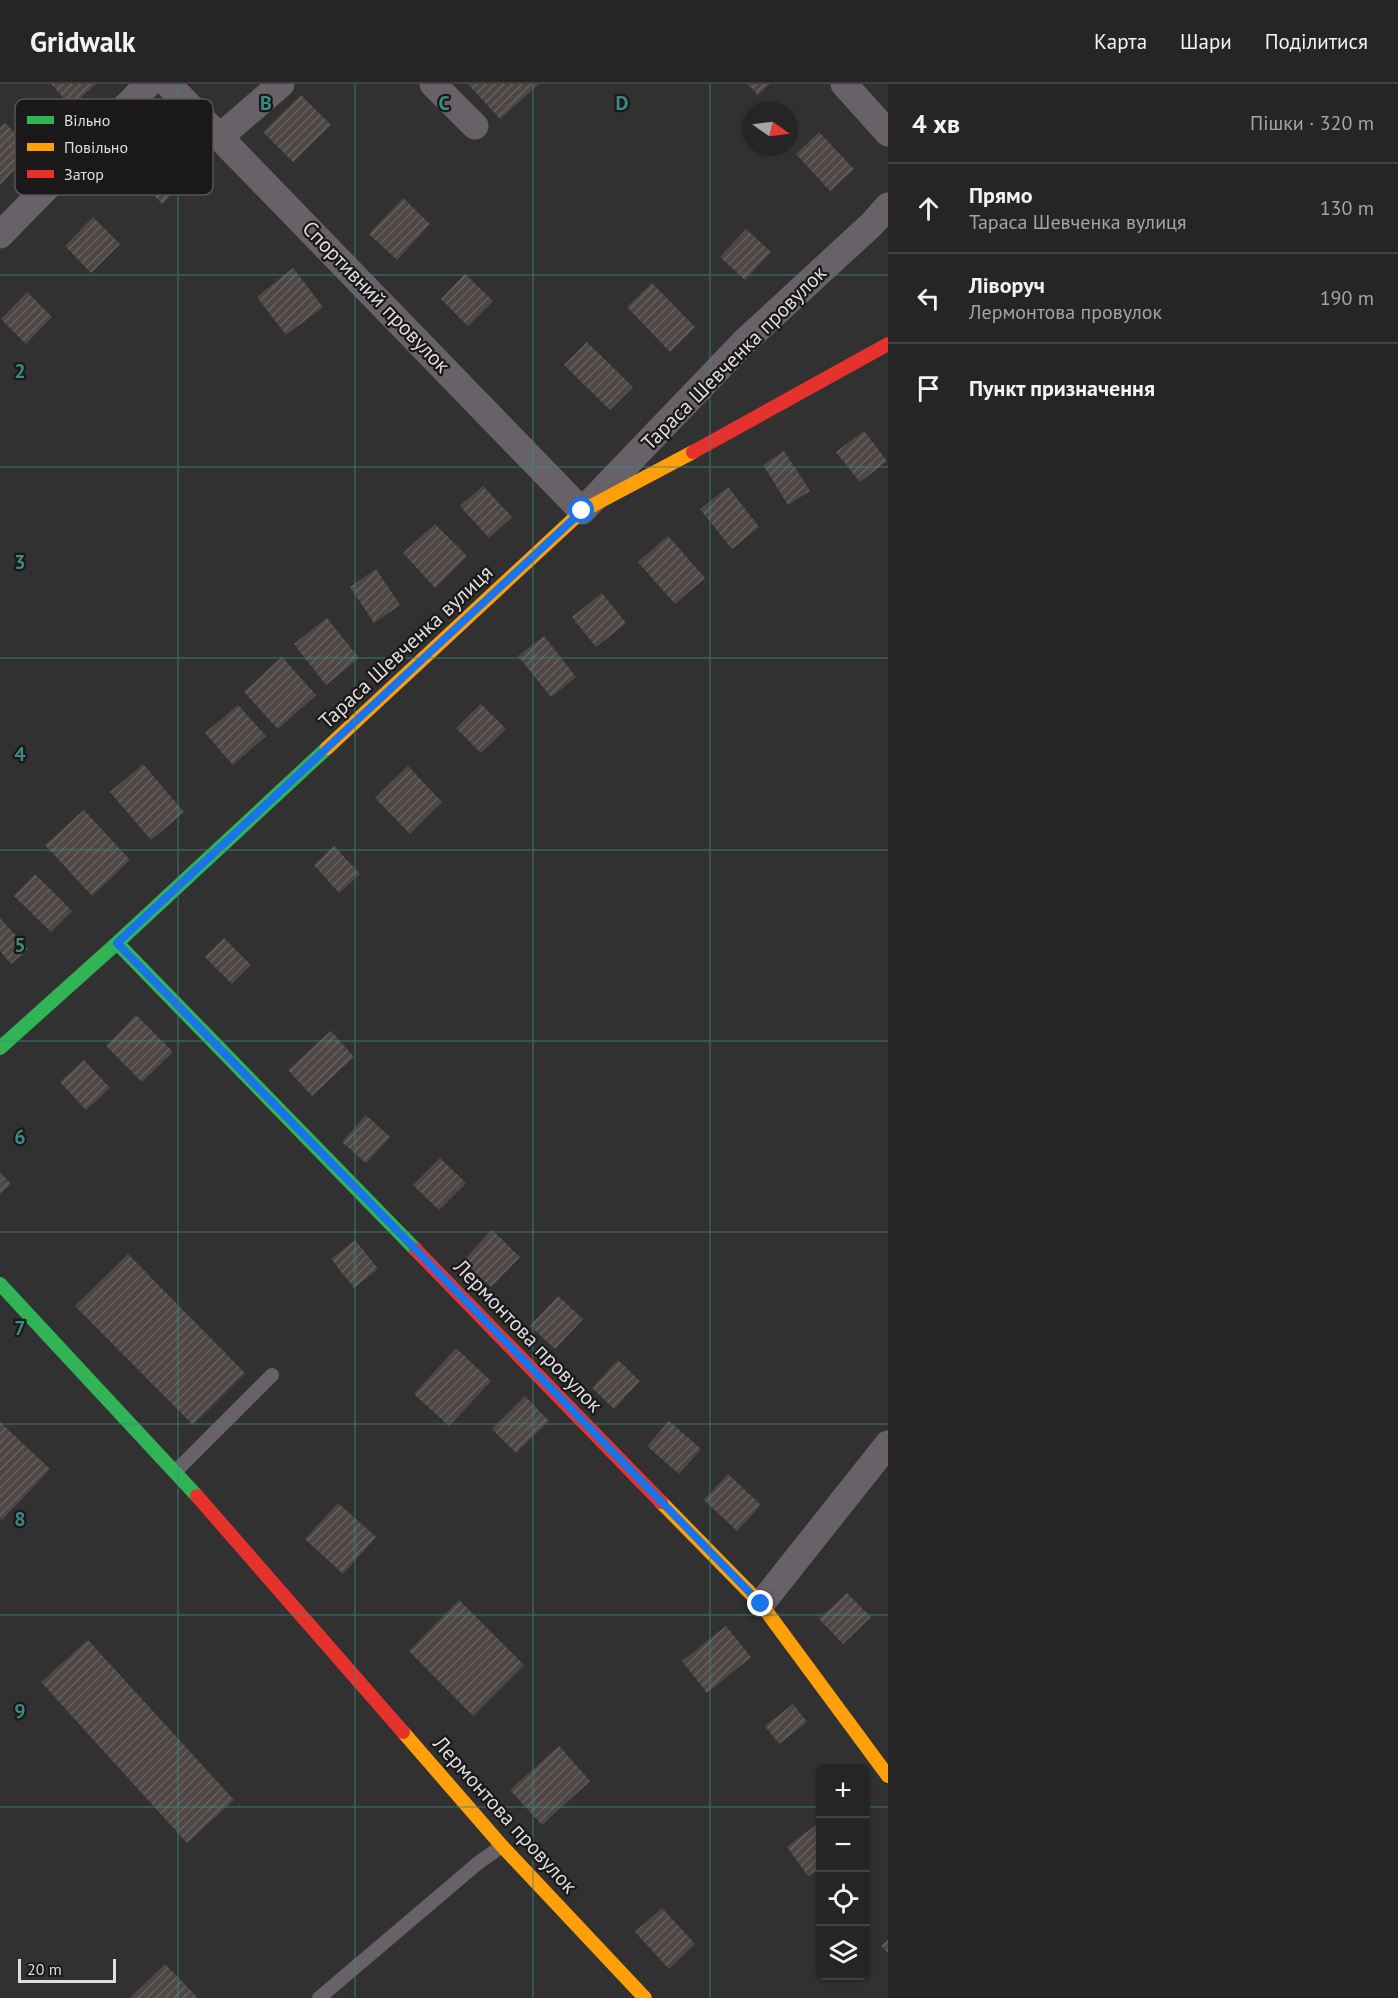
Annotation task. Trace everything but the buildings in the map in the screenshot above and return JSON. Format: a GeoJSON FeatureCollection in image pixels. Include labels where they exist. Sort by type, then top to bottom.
{"type":"FeatureCollection","features":[{"type":"Feature","properties":{"kind":"street"},"geometry":{"type":"LineString","coordinates":[[133,99],[148,84]]}},
{"type":"Feature","properties":{"kind":"street","name":"Спортивний провулок"},"geometry":{"type":"LineString","coordinates":[[168,84],[183,99]]}},
{"type":"Feature","properties":{"kind":"street"},"geometry":{"type":"LineString","coordinates":[[221,136],[281,84]]}},
{"type":"Feature","properties":{"kind":"street"},"geometry":{"type":"LineString","coordinates":[[433,84],[475,126]]}},
{"type":"Feature","properties":{"kind":"street"},"geometry":{"type":"LineString","coordinates":[[844,84],[888,133]]}},
{"type":"Feature","properties":{"kind":"street","name":"Спортивний провулок"},"geometry":{"type":"LineString","coordinates":[[213,128],[582,511]]}},
{"type":"Feature","properties":{"kind":"street"},"geometry":{"type":"LineString","coordinates":[[0,235],[39,195]]}},
{"type":"Feature","properties":{"kind":"street","name":"Тараса Шевченка провулок"},"geometry":{"type":"LineString","coordinates":[[582,511],[744,342],[872,224],[888,206]]}},
{"type":"Feature","properties":{"kind":"street","name":"Тараса Шевченка вулиця"},"geometry":{"type":"LineString","coordinates":[[0,1048],[117,943],[582,511],[753,420],[888,344]]}},
{"type":"Feature","properties":{"kind":"street","name":"Лермонтова провулок"},"geometry":{"type":"LineString","coordinates":[[117,943],[761,1604],[888,1776]]}},
{"type":"Feature","properties":{"kind":"street","name":"Лермонтова провулок"},"geometry":{"type":"LineString","coordinates":[[0,1284],[176,1472],[501,1846],[645,1998]]}},
{"type":"Feature","properties":{"kind":"street"},"geometry":{"type":"LineString","coordinates":[[761,1604],[888,1444]]}},
{"type":"Feature","properties":{"kind":"lane"},"geometry":{"type":"LineString","coordinates":[[176,1472],[272,1375]]}},
{"type":"Feature","properties":{"kind":"lane"},"geometry":{"type":"LineString","coordinates":[[319,1998],[501,1846]]}},
{"type":"Feature","properties":{"kind":"traffic: fast"},"geometry":{"type":"LineString","coordinates":[[0,1048],[327,748]]}},
{"type":"Feature","properties":{"kind":"traffic: fast"},"geometry":{"type":"LineString","coordinates":[[117,943],[416,1250]]}},
{"type":"Feature","properties":{"kind":"traffic: fast"},"geometry":{"type":"LineString","coordinates":[[0,1284],[197,1496]]}},
{"type":"Feature","properties":{"kind":"traffic: slow"},"geometry":{"type":"LineString","coordinates":[[327,748],[582,511],[693,452]]}},
{"type":"Feature","properties":{"kind":"traffic: slow"},"geometry":{"type":"LineString","coordinates":[[661,1502],[761,1604],[888,1776]]}},
{"type":"Feature","properties":{"kind":"traffic: slow"},"geometry":{"type":"LineString","coordinates":[[403,1732],[502,1846],[645,1998]]}},
{"type":"Feature","properties":{"kind":"traffic: jam"},"geometry":{"type":"LineString","coordinates":[[693,452],[888,344]]}},
{"type":"Feature","properties":{"kind":"traffic: jam"},"geometry":{"type":"LineString","coordinates":[[416,1250],[661,1502]]}},
{"type":"Feature","properties":{"kind":"traffic: jam"},"geometry":{"type":"LineString","coordinates":[[197,1496],[403,1732]]}},
{"type":"Feature","properties":{"kind":"route"},"geometry":{"type":"LineString","coordinates":[[582,511],[117,943],[761,1604]]}}]}
